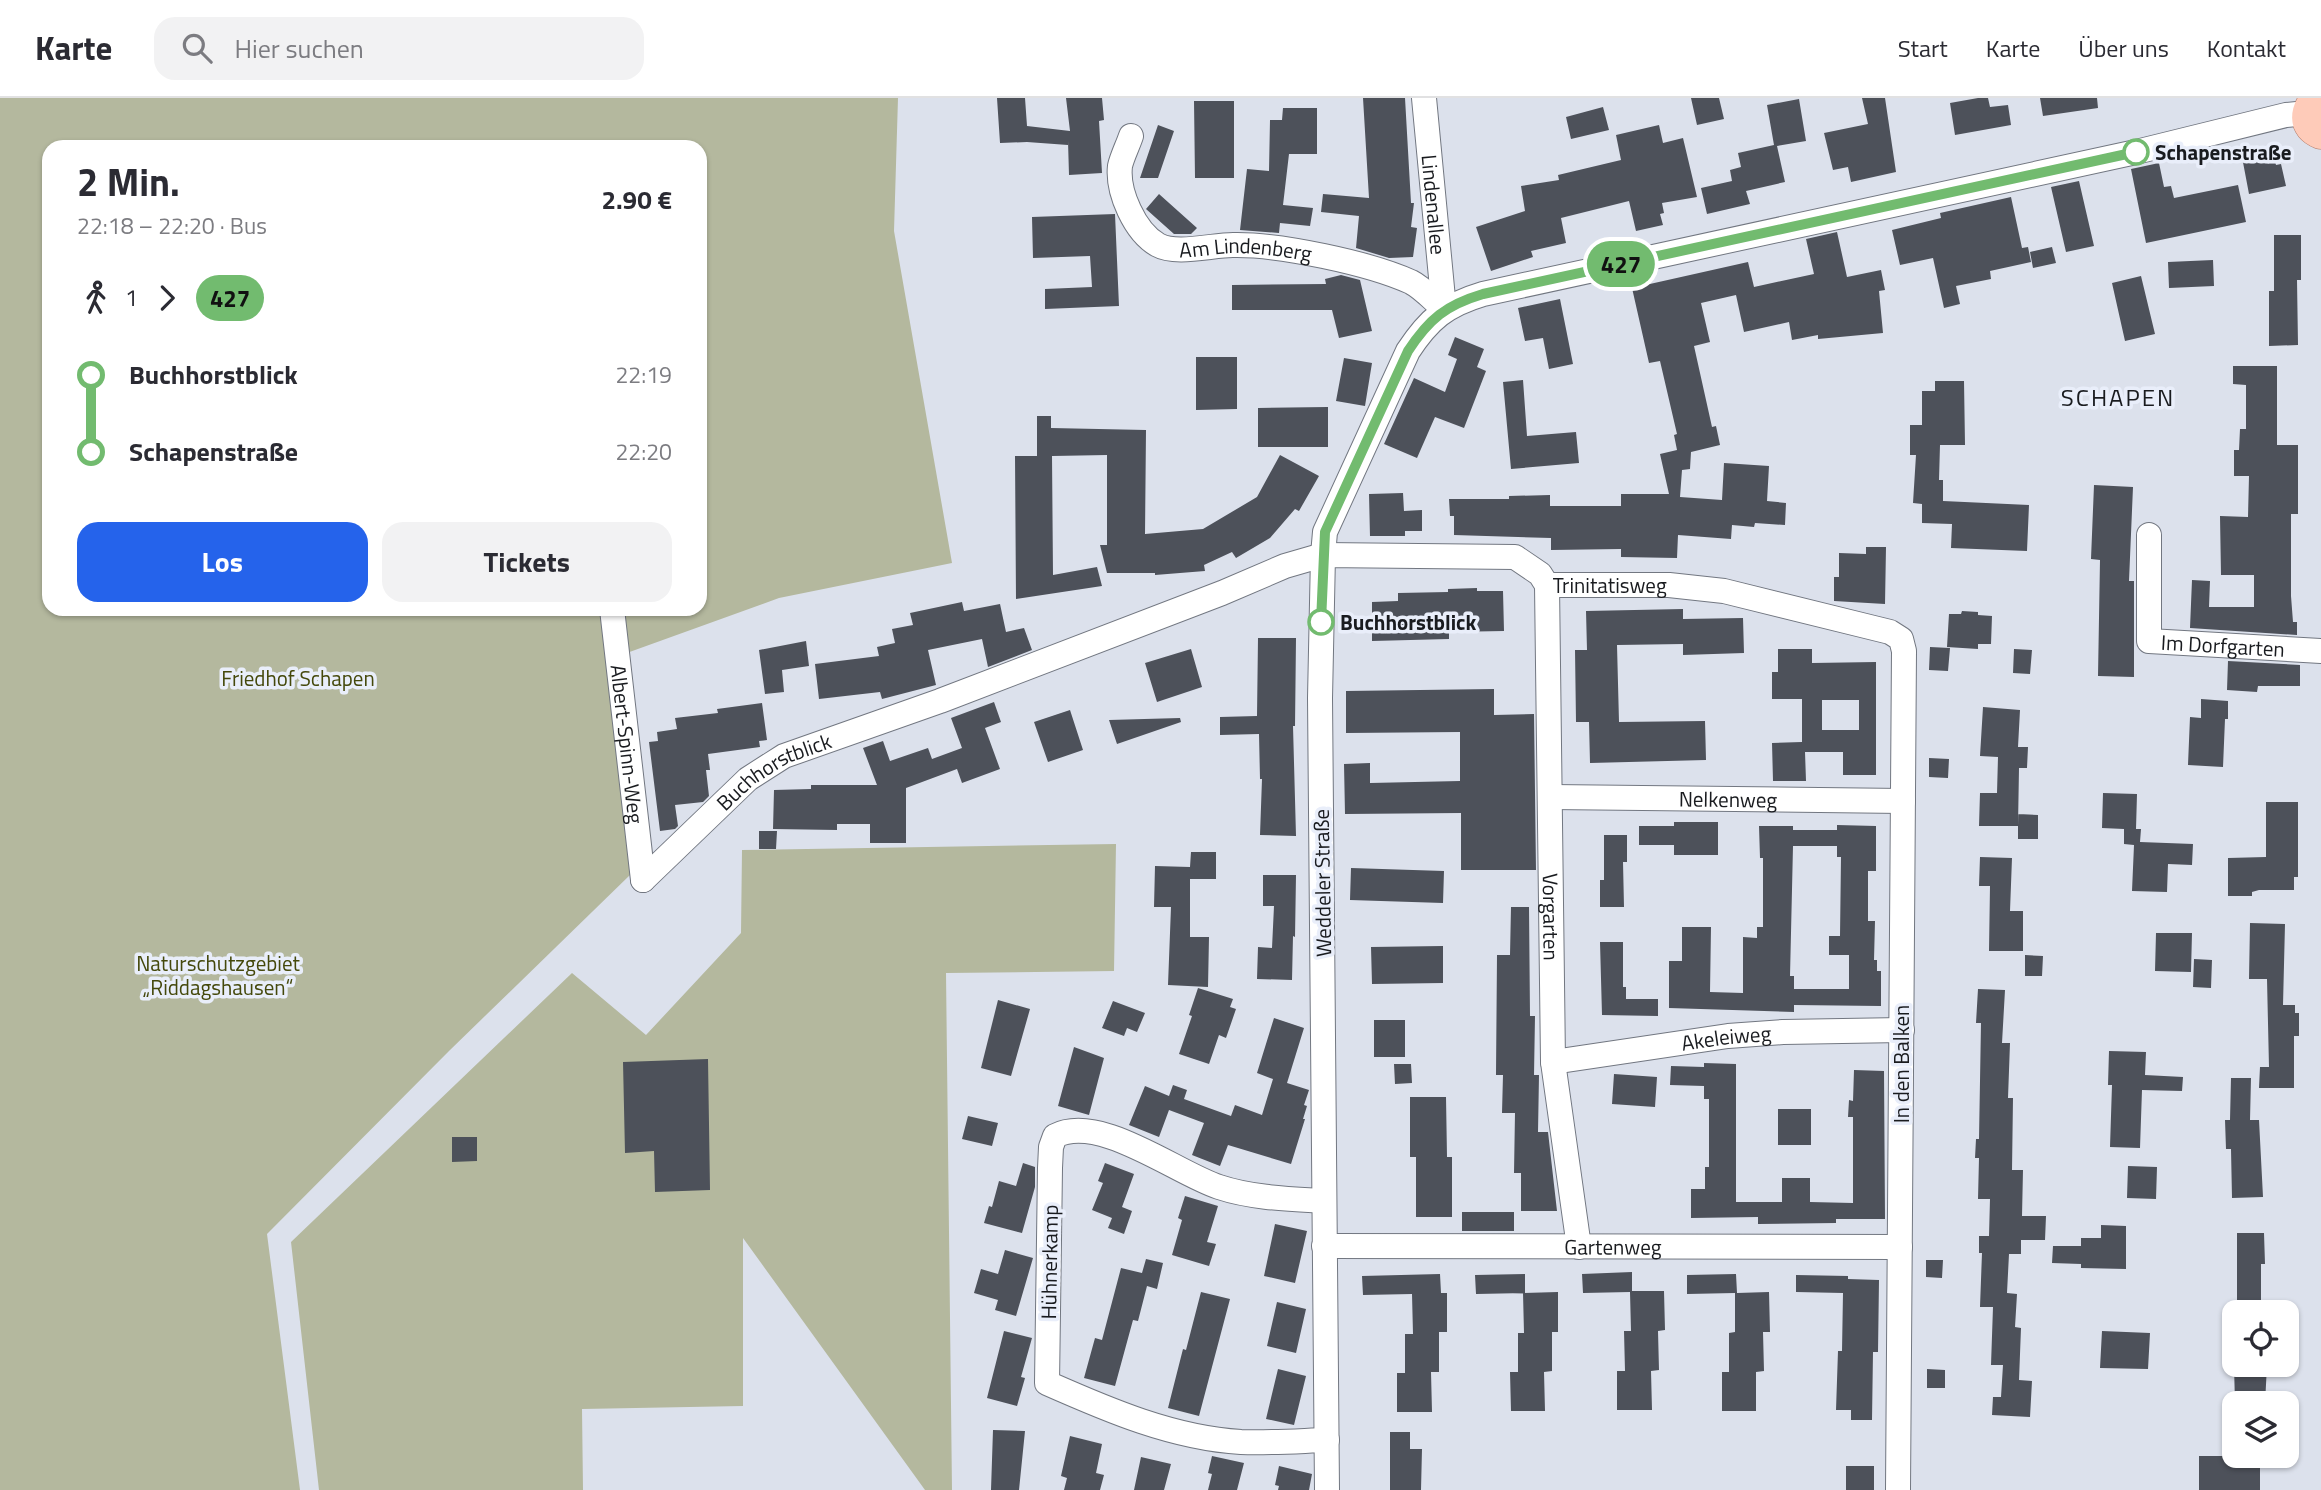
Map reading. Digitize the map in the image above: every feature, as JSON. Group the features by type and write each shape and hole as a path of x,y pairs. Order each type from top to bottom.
{"street":[{"name":"Lindenallee","path":"1424,98 1444,309"},
{"path":"1444,309 1483,294 2136,152 2286,115 2315,115"},
{"name":"Am Lindenberg","path":"1132,136 1120,166 1128,208 1137,226 1160,247 1172,249 1247,246 1285,249 1322,257 1365,267 1413,283 1444,309"},
{"name":"Weddeler Straße","path":"1326,1490 1320,698 1325,532 1408,351 1444,309"},
{"name":"Im Dorfgarten","path":"2149,535 2149,641 2321,651"},
{"name":"Trinitatisweg","path":"1323,555 1515,557 1540,574 1547,585 1669,586 1724,591 1890,632 1901,639"},
{"name":"Buchhorstblick","path":"643,880 748,779 785,756 952,696 1222,593 1285,566 1323,555"},
{"name":"Vorgarten","path":"1547,585 1553,1062 1580,1247"},
{"name":"Albert-Spinn-Weg","path":"613,616 643,880"},
{"name":"In den Balken","path":"1898,1490 1904,651 1901,639"},
{"name":"Nelkenweg","path":"1551,797 1903,801"},
{"name":"Akeleiweg","path":"1553,1062 1728,1036 1783,1032 1902,1030"},
{"name":"Hühnerkamp","path":"1324,1201 1266,1197 1221,1188 1193,1178 1128,1143 1081,1131 1066,1131 1055,1136 1051,1147 1050,1168 1047,1383 1111,1412 1192,1434 1240,1442 1327,1440"},
{"name":"Gartenweg","path":"1324,1247 1900,1247"}],"green space":[{"name":"Naturschutzgebiet „Riddagshausen“","path":"0,98 898,98 894,231 952,563 779,598 624,654 630,875 449,1051 267,1234 300,1490 0,1490"},
{"path":"1116,844 1114,971 946,973 952,1490 925,1490 743,1238 743,1406 582,1409 583,1490 319,1490 291,1242 572,973 646,1035 741,933 742,850"}],"building":[{"path":"997,98 1025,98 1027,126 1070,131 1066,98 1102,98 1104,120 1099,121 1102,173 1069,175 1068,141 1068,145 1000,143"},
{"path":"1363,98 1405,98 1411,203 1414,203 1411,227 1417,228 1413,257 1389,258 1356,248 1359,216 1321,212 1323,194 1369,198"},
{"path":"1691,98 1719,98 1724,119 1697,125"},
{"path":"1862,98 1885,98 1896,172 1851,182 1848,167 1833,170 1824,133 1868,124"},
{"path":"1988,98 1990,107 2008,105 2011,125 1955,135 1950,103"},
{"path":"2040,98 2097,98 2098,108 2043,116"},
{"path":"1799,99 1806,141 1777,146 1785,182 1746,191 1750,204 1707,214 1701,188 1732,181 1730,170 1741,167 1738,153 1774,145 1767,105"},
{"path":"1194,101 1234,101 1234,178 1195,178"},
{"path":"1603,107 1609,130 1571,139 1566,117"},
{"path":"1283,108 1317,108 1317,154 1289,154 1283,205 1313,208 1310,226 1280,223 1279,233 1240,230 1247,169 1269,171 1270,120 1282,120"},
{"path":"1158,125 1174,131 1158,178 1140,178"},
{"path":"1659,125 1663,143 1683,138 1697,197 1662,203 1664,213 1660,214 1663,225 1636,231 1629,201 1561,218 1566,243 1531,251 1533,257 1491,271 1476,227 1525,211 1521,186 1559,180 1558,175 1621,160 1616,135"},
{"path":"2272,150 2276,165 2281,164 2286,186 2249,194 2242,157"},
{"path":"2159,163 2164,187 2171,186 2174,198 2238,185 2246,222 2146,243 2131,169"},
{"path":"2079,181 2094,246 2066,252 2051,187"},
{"path":"1159,194 1197,228 1191,234 1174,234 1146,209"},
{"path":"2011,197 2022,248 2028,247 2031,262 1990,271 1991,279 1956,286 1960,304 1944,308 1933,258 1900,265 1892,230 1941,218 1940,213"},
{"path":"1115,214 1119,306 1045,309 1045,289 1092,287 1090,256 1033,258 1032,217"},
{"path":"1837,232 1847,277 1881,270 1885,290 1879,291 1883,333 1818,339 1818,335 1792,340 1789,322 1744,332 1736,295 1701,303 1710,342 1694,346 1712,427 1716,426 1720,445 1691,452 1690,469 1682,470 1680,497 1722,500 1724,463 1769,466 1767,501 1786,503 1785,525 1732,525 1731,539 1678,535 1677,558 1621,557 1621,549 1551,550 1551,538 1454,535 1454,516 1450,516 1449,499 1509,499 1509,496 1550,495 1550,506 1621,506 1621,494 1669,494 1660,454 1677,450 1674,435 1677,434 1660,361 1649,363 1632,288 1748,262 1754,287 1814,274 1806,239"},
{"path":"2274,235 2301,235 2301,280 2297,280 2298,345 2269,346 2269,291 2274,291"},
{"path":"2052,247 2056,263 2033,268 2030,252"},
{"path":"2213,260 2214,286 2169,288 2168,262"},
{"path":"1341,275 1360,280 1372,331 1339,338 1332,310 1232,310 1232,285 1326,284 1325,279"},
{"path":"2141,276 2155,334 2125,341 2112,283"},
{"path":"1560,299 1573,364 1549,369 1543,338 1525,341 1518,308"},
{"path":"1455,337 1484,349 1477,367 1486,371 1464,428 1435,417 1417,458 1384,444 1414,378 1445,392 1457,359 1448,355"},
{"path":"1196,357 1237,357 1237,409 1196,410"},
{"path":"1344,358 1372,363 1365,406 1336,401"},
{"path":"2233,366 2277,366 2277,445 2298,445 2298,514 2291,514 2291,596 2297,635 2190,628 2192,580 2210,581 2209,607 2254,607 2254,575 2221,575 2220,516 2248,517 2249,476 2234,476 2234,450 2239,450 2240,429 2246,429 2246,385 2233,384"},
{"path":"1523,380 1527,436 1576,432 1579,463 1511,469 1503,382"},
{"path":"1935,381 1964,381 1965,445 1940,445 1939,480 1943,480 1943,501 2029,505 2027,551 1951,548 1952,524 1922,523 1922,504 1913,503 1916,455 1910,455 1910,425 1922,425 1922,391 1935,391"},
{"path":"1328,407 1328,447 1258,447 1258,408"},
{"path":"1037,416 1051,416 1051,428 1146,430 1145,534 1203,529 1257,497 1280,455 1319,476 1299,511 1295,509 1270,538 1236,558 1232,552 1204,565 1205,571 1155,575 1107,573 1100,545 1107,545 1107,455 1052,456 1053,575 1097,567 1102,586 1016,599 1015,456 1037,456"},
{"path":"2094,485 2133,487 2129,581 2134,581 2134,677 2098,676 2100,560 2091,559"},
{"path":"1403,493 1404,511 1422,510 1422,531 1405,531 1405,536 1370,536 1369,494"},
{"path":"1866,547 1886,547 1885,604 1834,601 1834,577 1839,577 1839,553 1866,554"},
{"path":"1477,588 1477,591 1503,591 1504,631 1449,632 1449,639 1372,641 1372,602 1398,601 1398,593 1448,592 1448,589"},
{"path":"962,602 964,611 1000,604 1006,632 1024,628 1032,650 988,667 982,639 928,650 936,685 882,699 880,692 819,699 815,664 879,656 877,647 895,643 892,629 913,625 910,613"},
{"path":"1683,609 1683,619 1743,618 1744,653 1683,655 1683,644 1617,645 1619,722 1705,721 1706,760 1590,763 1589,722 1576,722 1575,650 1587,650 1586,611"},
{"path":"1962,611 1992,616 1991,644 1978,644 1978,649 1947,647 1949,614 1961,614"},
{"path":"1258,638 1296,638 1293,726 1296,836 1260,835 1262,779 1259,734 1220,735 1220,717 1257,716"},
{"path":"806,641 809,666 782,670 784,692 765,694 759,650"},
{"path":"1930,647 1950,648 1948,671 1929,670"},
{"path":"1191,649 1202,687 1157,702 1145,663"},
{"path":"1778,649 1812,649 1812,663 1876,662 1876,775 1843,775 1843,752 1805,752 1806,781 1773,781 1772,743 1802,742 1802,699 1772,699 1772,672 1778,672","holes":["1822,700 1859,700 1859,730 1822,730"]},
{"path":"2014,649 2032,650 2030,674 2013,673"},
{"path":"2228,661 2300,665 2300,686 2258,686 2257,692 2227,690"},
{"path":"1494,689 1494,715 1534,714 1536,870 1461,870 1461,813 1345,814 1344,764 1370,763 1370,783 1460,781 1460,732 1346,733 1346,691"},
{"path":"2201,699 2228,701 2223,767 2188,765 2190,717 2201,718"},
{"path":"994,702 1001,722 985,728 1000,769 962,783 957,769 906,788 906,843 870,843 870,824 837,824 837,830 773,829 774,790 811,789 811,785 877,785 863,748 883,741 890,761 928,748 932,759 962,748 951,718"},
{"path":"762,703 767,740 759,741 760,747 708,754 710,770 706,770 709,796 703,802 675,805 678,826 660,831 649,742 658,741 657,732 677,729 675,718 718,713 717,709"},
{"path":"1983,707 2020,710 2018,747 2028,747 2027,768 2019,768 2018,826 1979,826 1980,793 1997,793 1998,757 1980,756"},
{"path":"1070,710 1083,750 1048,762 1034,722"},
{"path":"1180,718 1181,722 1117,744 1109,720"},
{"path":"1929,758 1949,759 1948,778 1929,777"},
{"path":"2103,793 2137,794 2136,829 2141,829 2140,842 2193,844 2192,865 2168,864 2167,892 2132,891 2134,845 2124,844 2124,829 2102,828"},
{"path":"2266,802 2298,802 2298,877 2294,877 2294,890 2259,890 2252,892 2252,896 2228,896 2228,858 2266,857"},
{"path":"2018,814 2038,815 2038,839 2018,839"},
{"path":"1674,822 1718,822 1718,855 1674,855 1674,845 1639,845 1639,826 1674,826"},
{"path":"1837,825 1876,826 1876,871 1868,871 1868,921 1875,921 1874,960 1877,960 1877,971 1881,971 1881,1006 1794,1005 1794,1012 1669,1008 1669,961 1682,961 1682,927 1711,927 1710,992 1743,993 1743,937 1757,938 1757,927 1763,927 1763,858 1760,858 1759,826 1793,826 1793,830 1837,830","holes":["1793,846 1837,846 1837,857 1841,857 1840,936 1829,936 1829,955 1849,955 1849,989 1794,989 1794,976 1790,976"]},
{"path":"759,831 777,831 776,849 759,849"},
{"path":"1604,835 1627,835 1627,862 1623,862 1624,907 1600,907 1600,880 1604,880"},
{"path":"1191,852 1216,852 1216,879 1190,879 1190,937 1209,937 1208,987 1168,985 1171,907 1154,907 1155,866 1190,867"},
{"path":"1980,857 2012,858 2010,911 2023,911 2023,951 1989,951 1990,886 1979,886"},
{"path":"1351,868 1444,871 1443,903 1350,900"},
{"path":"1263,875 1296,875 1292,980 1257,979 1258,947 1272,948 1274,906 1263,906"},
{"path":"1511,907 1529,907 1530,1016 1535,1016 1534,1075 1539,1075 1538,1132 1548,1132 1557,1211 1521,1211 1521,1173 1514,1173 1515,1113 1502,1113 1503,1075 1496,1075 1497,955 1510,955"},
{"path":"2250,923 2285,924 2283,1005 2295,1005 2295,1013 2299,1013 2299,1036 2294,1036 2294,1088 2259,1088 2260,1067 2269,1067 2267,979 2249,979"},
{"path":"2156,933 2192,933 2191,972 2155,971"},
{"path":"1600,942 1623,942 1623,987 1626,987 1626,999 1658,999 1658,1016 1602,1015"},
{"path":"1443,946 1443,983 1372,984 1371,947"},
{"path":"2025,955 2043,956 2042,976 2025,976"},
{"path":"2194,959 2212,960 2211,988 2193,987"},
{"path":"1198,988 1233,999 1230,1007 1236,1009 1226,1038 1219,1035 1209,1064 1179,1054"},
{"path":"1978,989 2005,990 2002,1043 2010,1043 2008,1098 2013,1098 2012,1170 2023,1170 2022,1216 2046,1216 2045,1240 2021,1240 2021,1254 2009,1254 2007,1293 2017,1294 2015,1327 2021,1328 2019,1380 2032,1381 2030,1417 1992,1415 1993,1397 2001,1397 2003,1365 1991,1365 1993,1307 1980,1307 1982,1253 1979,1253 1979,1236 1989,1236 1990,1199 1978,1199 1979,1158 1975,1158 1976,1139 1979,1139 1981,1023 1976,1023"},
{"path":"998,1000 1030,1009 1011,1076 981,1068"},
{"path":"1113,1001 1145,1013 1137,1032 1127,1028 1124,1036 1102,1028"},
{"path":"1274,1018 1304,1028 1287,1083 1309,1090 1304,1105 1307,1106 1305,1119 1291,1164 1228,1145 1220,1166 1192,1155 1204,1123 1169,1110 1159,1137 1129,1125 1145,1086 1169,1096 1173,1085 1187,1090 1184,1099 1231,1116 1235,1105 1262,1115 1273,1079 1257,1073"},
{"path":"1374,1020 1405,1020 1405,1057 1374,1057"},
{"path":"1074,1047 1104,1058 1089,1115 1058,1106"},
{"path":"2109,1051 2146,1052 2145,1075 2183,1077 2182,1091 2142,1090 2140,1148 2110,1147 2112,1085 2108,1085"},
{"path":"708,1059 710,1190 655,1192 654,1151 625,1153 623,1062"},
{"path":"1704,1063 1736,1064 1736,1202 1782,1202 1782,1178 1810,1178 1810,1202 1853,1203 1853,1117 1848,1117 1849,1100 1853,1101 1854,1070 1884,1071 1885,1219 1758,1224 1758,1217 1691,1218 1691,1189 1705,1189 1705,1167 1709,1167 1709,1099 1704,1099 1704,1086 1670,1085 1671,1066 1704,1067"},
{"path":"1394,1064 1411,1064 1412,1083 1395,1084"},
{"path":"1614,1074 1657,1077 1655,1107 1612,1104"},
{"path":"2231,1078 2251,1078 2250,1120 2259,1120 2263,1197 2232,1198 2231,1149 2226,1149 2225,1120 2230,1120"},
{"path":"1410,1097 1446,1097 1447,1157 1452,1157 1452,1217 1416,1217 1416,1157 1410,1157"},
{"path":"1778,1109 1811,1109 1811,1145 1778,1145"},
{"path":"968,1116 998,1123 992,1146 962,1139"},
{"path":"452,1137 477,1137 477,1161 452,1162"},
{"path":"1023,1163 1035,1167 1035,1187 1022,1233 984,1223 989,1206 992,1207 999,1181 1016,1186"},
{"path":"1105,1163 1134,1174 1122,1207 1132,1211 1124,1234 1108,1228 1112,1218 1092,1210 1103,1183 1098,1181"},
{"path":"2128,1166 2157,1167 2156,1199 2127,1198"},
{"path":"1185,1196 1218,1206 1207,1242 1216,1244 1209,1266 1172,1255 1182,1220 1178,1218"},
{"path":"1462,1212 1514,1212 1514,1231 1462,1231"},
{"path":"1275,1224 1307,1231 1295,1283 1264,1276"},
{"path":"2101,1225 2126,1226 2126,1269 2081,1268 2081,1264 2052,1263 2053,1246 2081,1246 2081,1238 2101,1238"},
{"path":"2237,1233 2264,1233 2265,1264 2261,1264 2261,1300 2237,1300"},
{"path":"1005,1250 1033,1258 1016,1316 995,1310 998,1300 974,1293 981,1269 998,1274"},
{"path":"1146,1259 1163,1263 1157,1289 1147,1286 1138,1321 1133,1320 1115,1386 1084,1378 1095,1338 1102,1340 1121,1268 1142,1273"},
{"path":"1926,1260 1943,1260 1942,1278 1926,1277"},
{"path":"1632,1272 1632,1291 1664,1291 1665,1330 1658,1331 1659,1370 1651,1371 1652,1410 1617,1410 1617,1371 1625,1371 1624,1331 1631,1331 1630,1292 1583,1293 1582,1274"},
{"path":"1440,1274 1441,1293 1447,1293 1447,1332 1439,1332 1439,1372 1431,1372 1432,1412 1397,1412 1397,1373 1405,1373 1405,1334 1413,1334 1412,1294 1363,1295 1362,1276"},
{"path":"1525,1274 1525,1293 1476,1294 1475,1275"},
{"path":"1736,1274 1737,1293 1769,1292 1770,1332 1763,1332 1764,1371 1756,1372 1756,1411 1722,1411 1722,1372 1729,1372 1729,1333 1735,1332 1735,1293 1687,1294 1687,1275"},
{"path":"1796,1275 1848,1276 1848,1279 1879,1280 1878,1352 1873,1352 1872,1420 1851,1420 1851,1410 1836,1410 1838,1351 1842,1351 1843,1293 1796,1292"},
{"path":"1201,1292 1230,1299 1199,1416 1168,1408"},
{"path":"1558,1292 1558,1332 1552,1332 1552,1371 1544,1372 1545,1411 1511,1411 1510,1372 1518,1372 1518,1333 1524,1333 1523,1293"},
{"path":"1277,1302 1306,1309 1296,1353 1267,1346"},
{"path":"1004,1331 1032,1338 1021,1377 1025,1378 1017,1406 987,1398"},
{"path":"2102,1331 2150,1333 2148,1369 2100,1368"},
{"path":"1278,1369 1306,1376 1294,1425 1266,1419"},
{"path":"1927,1369 1945,1370 1945,1388 1927,1388"},
{"path":"2234,1377 2266,1377 2266,1391 2235,1391"},
{"path":"993,1430 1025,1431 1019,1490 991,1490"},
{"path":"1390,1432 1410,1432 1410,1449 1422,1449 1421,1490 1390,1490"},
{"path":"1070,1436 1102,1444 1096,1473 1104,1475 1100,1490 1064,1490 1067,1478 1061,1476"},
{"path":"1212,1456 1244,1463 1237,1490 1208,1490 1212,1474 1208,1473"},
{"path":"2199,1456 2222,1456 2222,1468 2260,1468 2260,1490 2199,1490"},
{"path":"1141,1457 1171,1464 1164,1490 1134,1490"},
{"path":"1279,1466 1312,1474 1309,1490 1278,1490 1279,1486 1275,1485"},
{"path":"1846,1466 1874,1466 1874,1490 1846,1490"}],"bus line":[{"name":"427","path":"1321,622 1325,532 1408,351 1430,321 1444,309 1483,294 2136,152"}],"place":[{"name":"Schapenstraße","path":"2136,152"},
{"name":"Buchhorstblick","path":"1321,622"}],"district":[{"name":"SCHAPEN","path":"2118,397"}],"park label":[{"name":"Friedhof Schapen","path":"298,678"}]}
